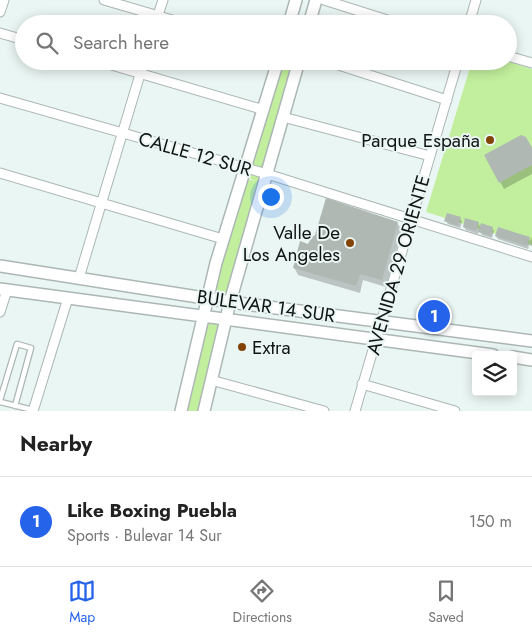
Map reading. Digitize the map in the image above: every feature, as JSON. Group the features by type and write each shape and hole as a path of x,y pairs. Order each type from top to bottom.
{"main road":[{"path":"292,15 296,0"},
{"path":"312,15 316,0"},
{"path":"181,411 223,239 275,70"},
{"path":"204,411 230,302 296,70"},
{"name":"BULEVAR 14 SUR","path":"0,266 207,299 532,341"},
{"path":"93,300 97,280"},
{"name":"BULEVAR 14 SUR","path":"3,290 93,300 203,317 472,352"},
{"path":"517,358 532,360"}],"street":[{"path":"0,12 4,0"},
{"path":"104,0 144,15"},
{"path":"158,15 163,0"},
{"path":"324,0 372,15"},
{"path":"472,15 476,0"},
{"path":"0,33 15,37"},
{"path":"517,59 532,64"},
{"path":"130,70 264,110"},
{"path":"79,278 124,133 141,70"},
{"path":"354,70 447,100"},
{"name":"AVENIDA 29 ORIENTE","path":"355,411 455,70"},
{"name":"CALLE 12 SUR","path":"0,98 267,174 532,257"},
{"path":"283,117 430,156"},
{"path":"0,173 223,239"},
{"path":"0,312 3,290"},
{"path":"33,411 68,298"},
{"path":"211,380 324,411"},
{"path":"362,384 456,411"}],"lane":[{"path":"15,406 31,348 16,344 0,401 15,406 33,411"}],"green space":[{"name":"Parque España","path":"517,64 532,69 532,245 426,212 469,70 517,70"},
{"path":"278,70 293,70 228,294 213,291 245,179 256,181 246,177"},
{"path":"200,320 221,322 202,411 180,411"}],"building":[{"path":"521,135 526,137 532,148 532,165 499,183 484,155"},
{"name":"Valle De Los Angeles","path":"326,198 398,222 382,280 360,274 356,286 293,268 300,241 308,244 315,235"},
{"path":"447,213 461,217 458,226 444,221"},
{"path":"465,218 479,222 476,231 463,227"},
{"path":"481,223 493,227 491,236 478,232"},
{"path":"498,227 530,237 527,246 495,236"}],"place":[{"name":"Parque España","path":"490,140"},
{"name":"Valle De Los Angeles","path":"350,243"},
{"name":"Like Boxing Puebla","path":"434,316"},
{"name":"Extra","path":"242,347"}]}
